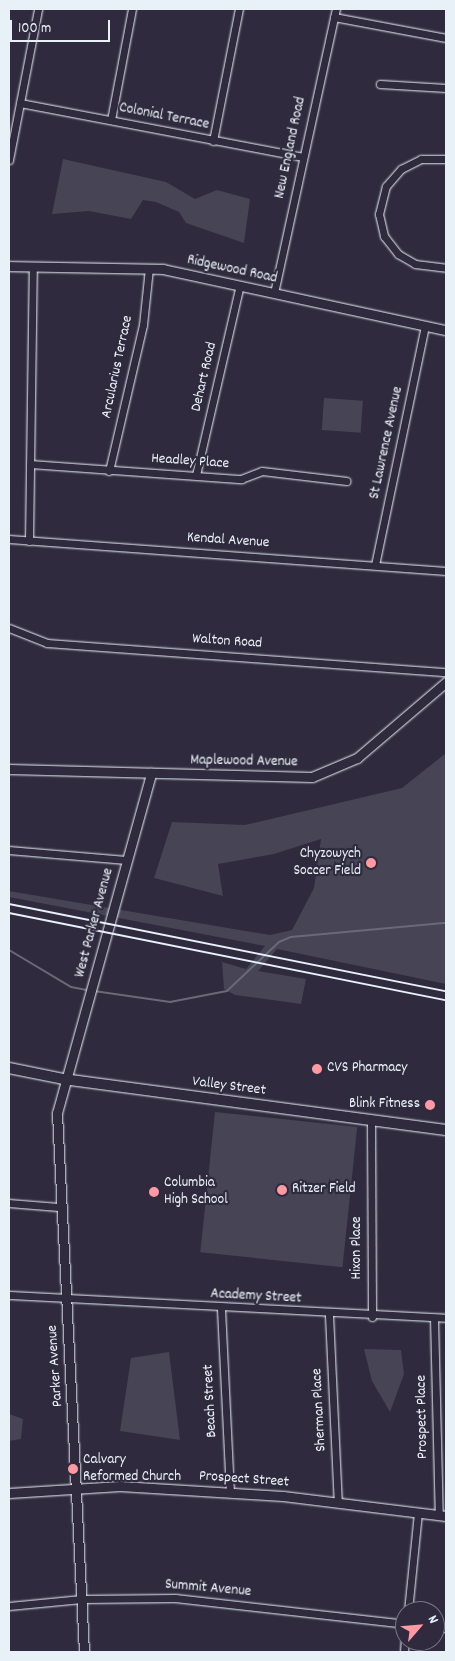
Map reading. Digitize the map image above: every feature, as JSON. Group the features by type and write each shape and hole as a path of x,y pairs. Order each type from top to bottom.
{"main road":[{"name":"Valley Street","path":"9,1068 63,1079 446,1130"}],"street":[{"path":"9,160 38,9"},
{"path":"111,120 132,9"},
{"path":"213,140 239,9"},
{"name":"New England Road","path":"274,293 336,9"},
{"path":"334,17 446,38"},
{"path":"380,84 446,88"},
{"name":"Colonial Terrace","path":"20,104 302,158"},
{"path":"446,159 421,159 400,169 383,191 379,214 384,236 398,254 415,264 446,268"},
{"name":"Ridgewood Road","path":"9,266 149,268 446,330"},
{"path":"29,541 33,266"},
{"name":"Arcularius Terrace","path":"109,471 143,326 149,268"},
{"name":"Dehart Road","path":"196,475 240,286"},
{"name":"St Lawrence Avenue","path":"375,565 425,326"},
{"name":"Headley Place","path":"30,464 241,479 262,471 346,481"},
{"name":"Kendal Avenue","path":"9,540 446,570"},
{"name":"Walton Road","path":"9,628 47,643 446,672"},
{"name":"Maplewood Avenue","path":"9,769 312,777 330,773 357,758 446,682"},
{"name":"West Parker Avenue","path":"63,1079 92,985 151,773"},
{"path":"9,850 126,860"},
{"name":"Parker Avenue","path":"63,1079 57,1112 58,1207 77,1488 84,1652"},
{"name":"Hixon Place","path":"372,1120 372,1316"},
{"path":"9,1203 58,1207"},
{"name":"Academy Street","path":"9,1295 329,1315 446,1318"},
{"name":"Beach Street","path":"221,1309 230,1492"},
{"name":"Sherman Place","path":"329,1315 338,1503"},
{"name":"Prospect Place","path":"434,1318 442,1516"},
{"name":"Prospect Street","path":"9,1494 77,1488 230,1492 442,1516"},
{"path":"409,1601 418,1512"},
{"name":"Summit Avenue","path":"9,1606 82,1599 175,1598 395,1623"}],"shaded area":[{"path":"63,159 166,182 195,199 217,190 250,199 244,243 186,223 179,212 156,202 143,200 131,219 89,211 52,214"},
{"path":"324,398 363,401 361,433 322,430"},
{"path":"446,753 446,984 277,949 258,971 306,979 301,1004 235,995 224,989 222,962 246,969 265,946 9,897 9,891 270,935 292,930 314,888 321,839 274,854 218,864 223,896 154,878 172,822 245,825 402,788"},
{"name":"Ritzer Field","path":"215,1112 357,1127 342,1267 200,1252"},
{"path":"364,1349 401,1350 404,1374 390,1412 372,1381"},
{"path":"169,1352 180,1440 120,1431 131,1358"},
{"path":"9,1414 23,1419 21,1439 9,1441"}],"waterway":[{"path":"94,991 170,1002 227,991 279,942 291,937 446,923"},
{"path":"9,950 71,987 87,990"}],"railway":[{"path":"9,904 446,991"},
{"path":"9,913 446,1000"}],"place":[{"name":"Chyzowych Soccer Field","path":"371,863"},
{"name":"CVS Pharmacy","path":"317,1069"},
{"name":"Blink Fitness","path":"430,1105"},
{"name":"Ritzer Field","path":"282,1190"},
{"name":"Columbia High School","path":"154,1192"},
{"name":"Calvary Reformed Church","path":"73,1469"}]}
